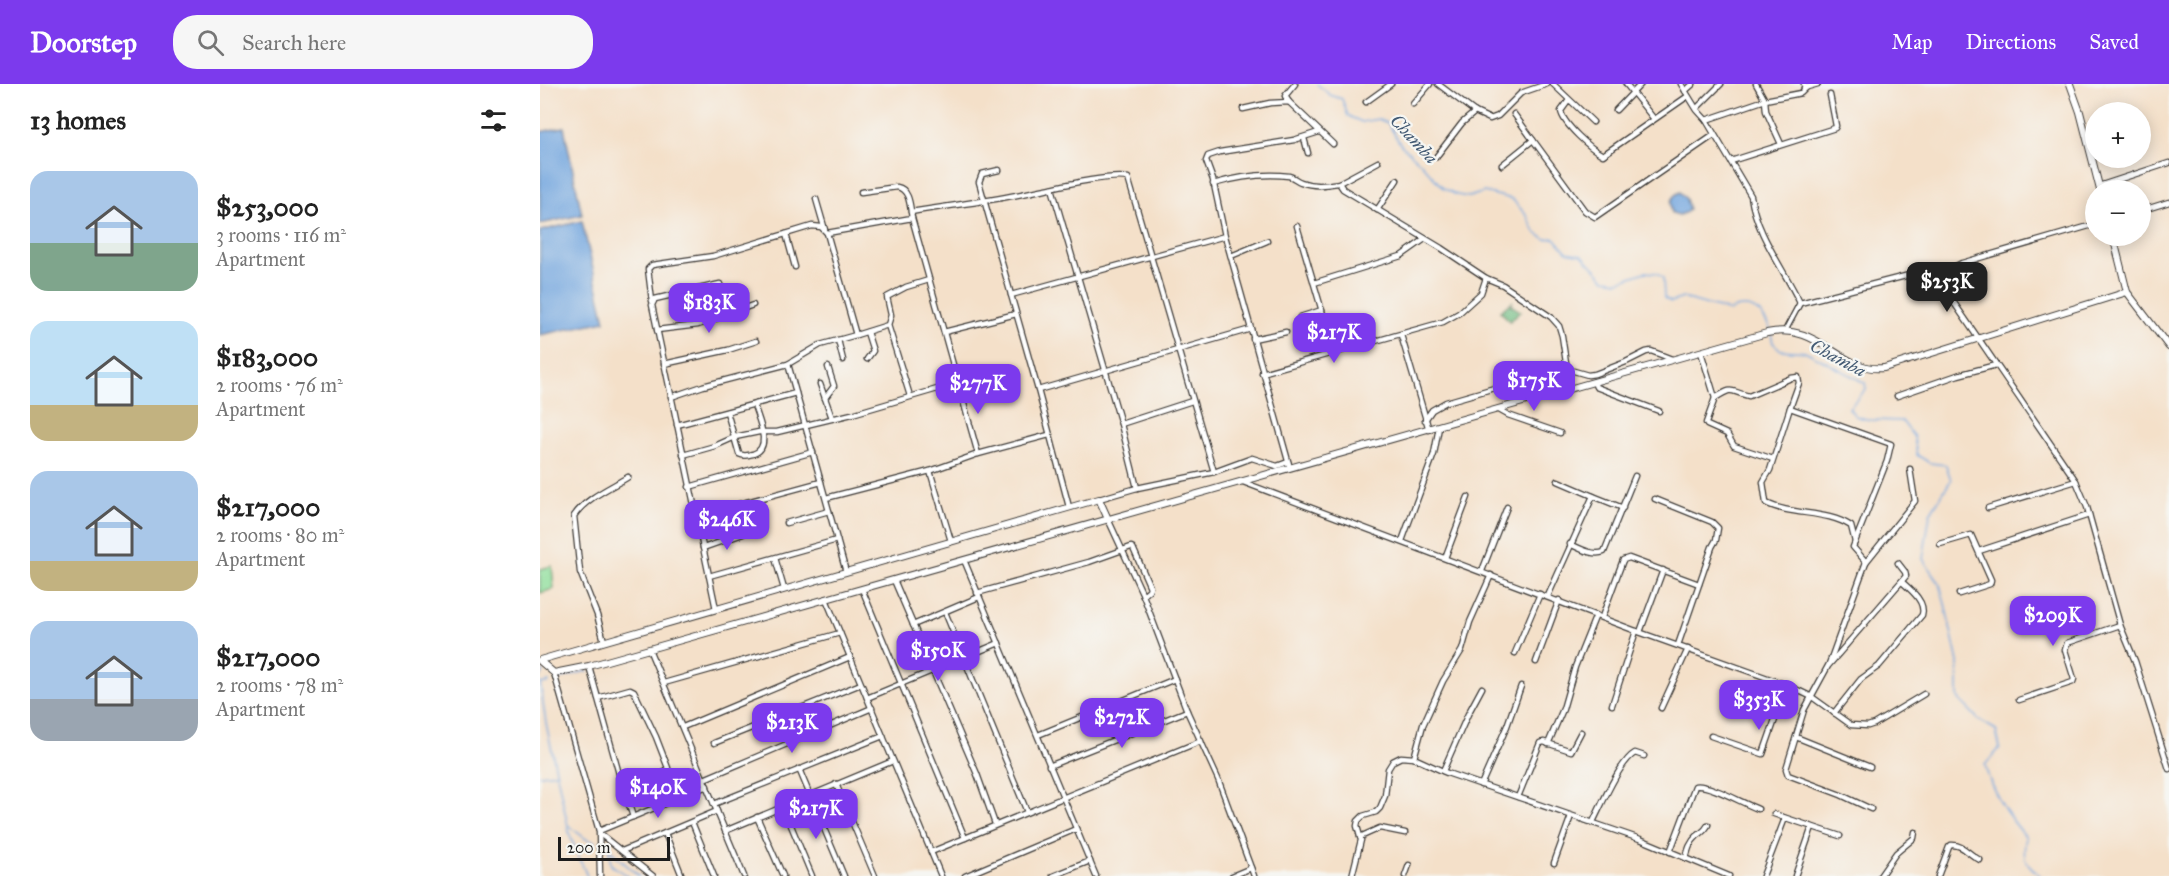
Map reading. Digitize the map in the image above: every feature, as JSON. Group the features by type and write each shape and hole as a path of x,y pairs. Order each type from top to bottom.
{"main road":[{"path":"2070,84 2080,112 2097,180"},
{"path":"2116,246 2127,292 2169,347"},
{"path":"540,661 554,673 589,666 1243,482 1289,465 1429,430 1672,359 1770,333 1785,331 1807,336 1854,363 1873,370 2127,292"},
{"path":"540,661 1099,499 1108,519"}],"street":[{"path":"1295,84 1285,96 1333,144"},
{"path":"1366,102 1391,84"},
{"path":"1413,105 1430,84"},
{"path":"1438,84 1475,112 1490,119 1494,119 1521,93 1547,84"},
{"path":"1553,84 1593,122"},
{"path":"1626,84 1654,119"},
{"path":"1616,110 1641,84"},
{"path":"1681,84 1707,120 1751,196 1752,208 1800,303"},
{"path":"1569,100 1561,111 1564,119 1586,142 1603,155 1687,93 1693,84"},
{"path":"1697,108 1720,84"},
{"path":"1756,84 1765,100 1766,111 1781,144"},
{"path":"1707,120 1765,100 1801,93 1805,91 1804,86 1818,84"},
{"path":"1731,161 1835,128 1830,95"},
{"path":"1243,109 1270,103 1289,102"},
{"path":"1436,157 1462,123 1475,112"},
{"path":"1514,114 1585,211 1595,217 1714,135"},
{"path":"1099,499 1137,488 1214,472 1252,458 1277,466 1289,465 1225,236 1214,184 1205,163 1212,154 1304,138 1319,132"},
{"path":"1304,138 1308,153"},
{"path":"1502,165 1533,140"},
{"path":"1214,184 1229,179 1266,175 1289,176 1302,183 1316,185 1339,183 1378,162"},
{"path":"2121,180 2169,163"},
{"path":"999,170 984,173 979,178 983,201 1038,390 1069,507"},
{"path":"911,212 1107,179 1128,178 1214,472"},
{"path":"1377,210 1397,180"},
{"path":"1339,183 1345,191 1486,278 1503,285 1551,317 1559,326 1567,369"},
{"path":"861,192 902,187 906,191 978,454"},
{"path":"1052,188 1121,424 1137,488"},
{"path":"816,199 856,335"},
{"path":"2151,208 2169,202"},
{"path":"826,231 912,218"},
{"path":"716,609 657,330 648,269 652,265 714,256 812,226 821,226 826,231"},
{"path":"1297,226 1334,352"},
{"path":"1935,275 1962,264 2085,227"},
{"path":"786,234 795,267"},
{"path":"1011,295 1225,236"},
{"path":"1314,283 1401,256 1425,239"},
{"path":"1231,256 1267,241"},
{"path":"1785,331 1800,303 1925,271 1935,275 2076,481 2089,514 2120,625 2135,660 2169,770"},
{"path":"1262,374 1443,322 1459,313 1481,293 1486,278"},
{"path":"910,396 888,325 891,315 887,297 906,287 929,280"},
{"path":"652,301 720,284"},
{"path":"657,330 698,325 753,305"},
{"path":"1300,317 1322,310"},
{"path":"945,332 1016,314"},
{"path":"671,397 788,364 820,345 888,325"},
{"path":"1038,390 1251,329"},
{"path":"867,332 873,351 867,359"},
{"path":"1253,339 1286,332"},
{"path":"1401,335 1429,430"},
{"path":"837,340 843,360"},
{"path":"664,364 728,350 756,341"},
{"path":"1425,420 1432,411 1458,397 1567,369 1588,375 1595,374 1652,351 1672,359"},
{"path":"1701,352 1715,398 1707,425 1727,434 1734,446 1773,459"},
{"path":"788,364 846,572"},
{"path":"1897,396 1958,375 1996,365"},
{"path":"825,398 834,386 828,367"},
{"path":"1715,398 1733,389 1749,396 1798,377 1799,383 1763,482 1766,503 1798,513 1829,518 1851,526 1855,542"},
{"path":"1594,382 1596,387 1659,411"},
{"path":"683,455 715,446 735,437 777,432 958,383"},
{"path":"820,384 832,418"},
{"path":"677,424 796,393"},
{"path":"1121,424 1192,401"},
{"path":"728,412 739,454 745,456 761,450 762,432 754,405"},
{"path":"1790,408 1891,444 1855,542 1854,549 1866,562"},
{"path":"1499,410 1560,433"},
{"path":"1402,541 1434,454 1439,427"},
{"path":"826,498 930,471 978,454 1049,435"},
{"path":"689,487 813,452"},
{"path":"1871,809 1788,775 1786,769 1804,710 1828,666 1866,562 1915,501 1910,469"},
{"path":"930,471 951,542"},
{"path":"1570,544 1586,552 1600,554 1604,552 1635,476"},
{"path":"604,641 580,572 574,516 595,496 628,477"},
{"path":"1988,508 2076,481"},
{"path":"695,516 821,482"},
{"path":"1243,482 1787,685 1812,697 1851,725 1868,726 1924,694"},
{"path":"1558,482 1623,508"},
{"path":"1548,596 1593,496"},
{"path":"1445,558 1468,497"},
{"path":"1655,499 1712,522 1718,528 1716,540 1678,645"},
{"path":"1482,571 1507,507"},
{"path":"786,523 829,511"},
{"path":"1979,551 2089,514"},
{"path":"1108,519 1143,595 1187,711 1218,779 1254,876"},
{"path":"703,548 743,534"},
{"path":"1940,544 1970,535 1979,551 1991,583 1959,594"},
{"path":"709,576 837,540"},
{"path":"914,625 978,595 1133,548 1150,587 1143,595"},
{"path":"775,558 784,589"},
{"path":"1602,617 1623,560 1629,558 1699,584"},
{"path":"964,560 1096,876"},
{"path":"1828,666 1902,582 1906,574 1898,563"},
{"path":"1612,705 1638,631 1663,570"},
{"path":"1414,758 1423,725 1443,681 1462,650 1470,622 1491,575"},
{"path":"894,580 977,774 995,824"},
{"path":"1834,713 1862,679 1879,666 1922,615 1923,608 1917,597 1902,582"},
{"path":"862,589 965,838"},
{"path":"1515,653 1540,594"},
{"path":"826,599 939,875"},
{"path":"1536,662 1559,600"},
{"path":"945,612 1027,812"},
{"path":"1548,744 1563,709 1575,667 1596,615"},
{"path":"2019,700 2073,681 2065,650 2067,643 2120,625"},
{"path":"664,683 840,633"},
{"path":"867,698 999,643"},
{"path":"649,649 744,876"},
{"path":"1661,708 1688,649"},
{"path":"683,727 850,657"},
{"path":"589,666 632,817"},
{"path":"554,673 600,832 600,876"},
{"path":"1038,735 1175,679"},
{"path":"714,743 861,684"},
{"path":"1712,736 1763,754 1787,685"},
{"path":"1481,785 1507,726 1521,686"},
{"path":"1443,771 1482,688"},
{"path":"598,698 630,689 634,691 657,736 668,768 664,773 624,789"},
{"path":"1113,705 1125,735"},
{"path":"704,779 872,708"},
{"path":"1049,766 1187,711"},
{"path":"1518,797 1540,743 1571,751 1581,732"},
{"path":"714,804 883,736"},
{"path":"1796,738 1870,767"},
{"path":"931,852 1201,741"},
{"path":"1593,822 1628,758 1635,753 1644,756"},
{"path":"1352,876 1360,844 1358,821 1363,816 1376,812 1382,804 1390,764 1396,758 1414,758 1481,785 1640,838 1729,876"},
{"path":"725,831 893,761"},
{"path":"799,769 844,876"},
{"path":"836,784 875,876"},
{"path":"600,832 707,786"},
{"path":"1670,852 1695,786 1708,788 1758,808"},
{"path":"783,806 813,876"},
{"path":"622,851 717,811"},
{"path":"1774,814 1840,836"},
{"path":"1554,863 1571,816"},
{"path":"757,817 783,876"},
{"path":"1763,876 1785,818"},
{"path":"692,822 714,876"},
{"path":"1686,858 1695,837 1708,825"},
{"path":"1795,876 1812,827"},
{"path":"1360,837 1380,828 1406,833"},
{"path":"964,876 1076,829"},
{"path":"600,832 653,876"},
{"path":"1880,876 1896,853 1914,838 1915,832"},
{"path":"665,833 682,876"},
{"path":"1938,876 1948,847 1951,845 1962,847 1971,856 1980,860"},
{"path":"1053,876 1089,861"},
{"path":"1405,876 1409,865"},
{"path":"1232,876 1251,868"}],"green space":[{"path":"1512,302 1511,305 1520,311 1510,321 1500,311"},
{"path":"552,566 554,589 540,593 540,569"}],"water":[{"path":"564,127 582,215 540,224 540,132"},
{"path":"1680,192 1686,199 1689,209 1679,215 1672,213 1671,203"},
{"path":"582,221 605,321 540,335 540,231"}],"waterway":[{"name":"Chamba","path":"1317,84 1330,95 1342,99 1348,116 1362,122 1378,119 1388,123 1401,145 1443,188 1457,195 1469,197 1484,192 1512,199 1527,216 1535,232 1545,239 1555,238 1567,252 1582,255 1605,279 1619,281 1645,272 1656,273 1663,278 1664,298 1671,302 1683,298 1729,311 1749,307 1759,312 1770,329"},
{"name":"Chamba","path":"1771,334 1773,343 1781,350 1807,352 1865,383 1866,389 1849,408 1855,416 1870,420 1902,421 1914,437 1917,455 1930,463 1946,465 1951,480 1930,514 1923,559 1940,585 1945,604 1958,662 1958,698 1979,720 1996,730 2000,748 1985,765 1988,775 2001,803 2026,837 2024,855 2030,867 2040,876"},
{"path":"540,677 544,671"},
{"path":"558,679 588,672"},
{"path":"541,684 549,682"},
{"path":"540,683 546,723 570,836 587,876"},
{"path":"540,775 556,773"},
{"path":"569,826 586,839 595,842"},
{"path":"602,840 639,876"},
{"path":"609,851 611,865 628,876"}]}
